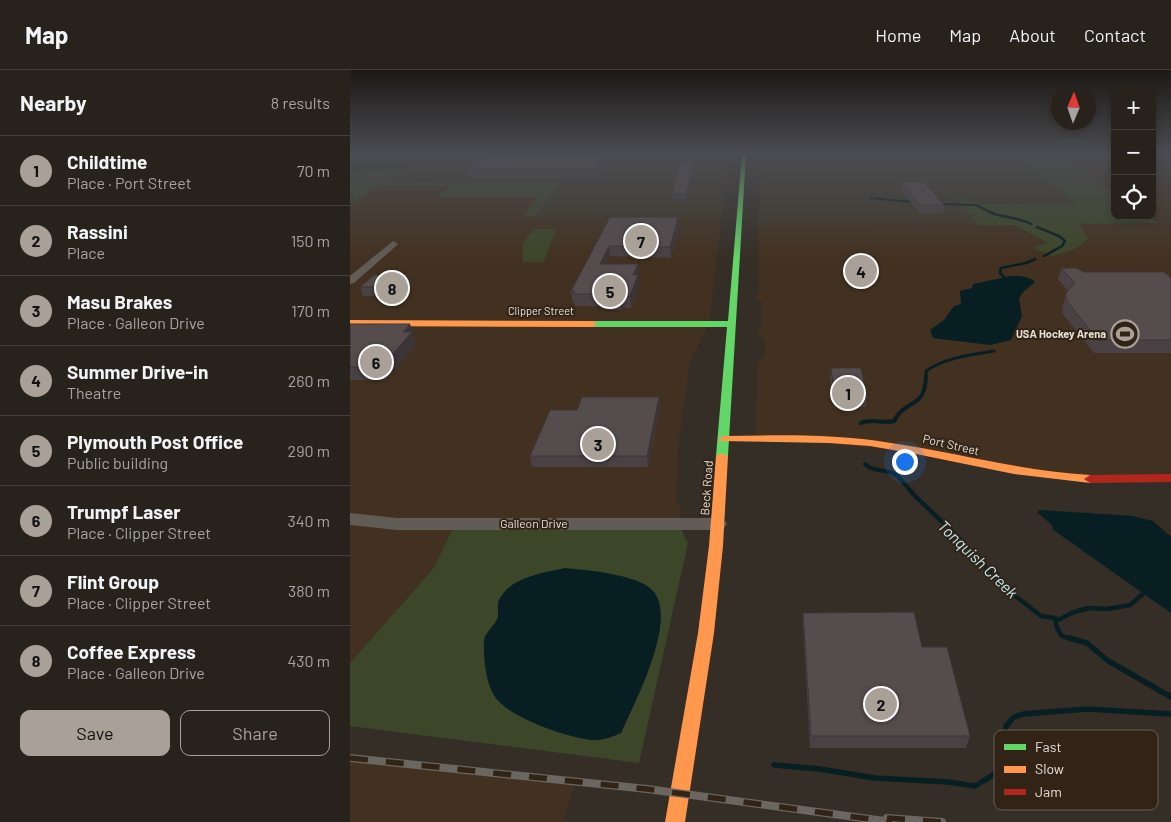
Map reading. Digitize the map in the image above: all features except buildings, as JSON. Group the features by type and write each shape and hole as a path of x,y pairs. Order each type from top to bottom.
{"main road":[{"name":"Beck Road","path":"675,822 706,633 718,524 741,189"},
{"name":"Clipper Street","path":"350,323 731,324"},
{"name":"Port Street","path":"724,439 832,439 889,446 1017,473 1043,476 1068,478 1171,478"}],"street":[{"path":"350,282 393,244"},
{"name":"Galleon Drive","path":"350,519 397,524 718,524"}],"shaded area":[{"path":"374,189 447,189 438,197 539,197 524,216 722,216 709,324 690,362 678,447 676,501 681,510 679,524 455,524 433,569 350,663 350,204"},
{"path":"412,189 725,189 722,216 523,216"},
{"path":"760,189 1058,189 1077,205 981,204 958,198 978,225 758,225"},
{"path":"1156,189 1171,189 1171,478 1068,478 915,451 756,439 757,363 765,355 764,339 757,332 761,326 761,301 755,297 759,292 758,225 1157,224 1152,220 1156,220"},
{"path":"350,758 575,782 563,822 350,822"}],"green space":[{"path":"350,189 374,189 350,204"},
{"path":"446,189 555,189 534,216 523,216 538,197 437,197"},
{"path":"1058,189 1109,189 1111,220 1154,220 1158,223 1080,224 1088,239 1075,249 1053,256 1032,248 1048,243 1015,225 978,225 957,198 981,204 1077,205"},
{"path":"534,229 556,229 544,262 523,262 522,244"},
{"path":"455,524 679,524 688,543 639,763 350,726 350,663 433,569","holes":["498,602 645,680 621,733 610,737 595,740 581,738 538,725 524,718 501,704 495,696 491,685 484,639 498,618"]}],"water":[{"path":"1011,276 1027,277 1035,282 1022,293 1019,299 1022,316 1011,340 990,345 933,338 930,330 944,320 954,306 961,304 960,291 972,288 973,284"},
{"path":"1040,510 1133,516 1153,521 1171,537 1171,613 1052,529 1053,526 1037,512"},
{"path":"565,568 622,576 634,580 651,589 659,601 661,618 658,638 644,682 621,733 603,739 591,740 567,735 526,719 503,705 495,697 487,678 484,638 497,619 498,602 504,592 528,577"}],"waterway":[{"path":"871,198 914,202"},
{"path":"938,204 976,205 991,213"},
{"path":"991,213 1031,224"},
{"path":"1037,227 1059,236 1065,241 1062,246 1044,256"},
{"path":"1007,280 1000,273 1001,268 1026,263 1035,259"},
{"path":"926,376 926,371 942,363 959,357 994,351"},
{"path":"861,423 869,421 894,421 904,409 919,399 925,387 926,376"},
{"path":"865,464 872,469 896,475 913,493"},
{"name":"Tonquish Creek","path":"911,492 962,541 982,565 998,575 1000,584 1041,616 1055,618 1057,628 1062,636 1073,639"},
{"path":"1056,621 1074,612 1089,608 1107,609 1130,605 1145,592"},
{"name":"Tonquish Creek","path":"1069,638 1087,643 1107,660 1171,697"},
{"path":"1006,730 1006,726 1014,717 1023,714 1087,709 1171,714"},
{"path":"774,765 820,769 875,778 948,782 975,786 994,774"}],"railway":[{"path":"350,758 647,789 892,822"},
{"path":"887,818 942,822"}],"traffic: fast":[{"path":"722,456 741,189"},
{"path":"593,324 731,324"}],"traffic: slow":[{"path":"350,323 593,324"},
{"path":"724,439 808,439 870,443 916,450 1014,471 1090,479"},
{"path":"675,822 706,633 716,546 722,456"}],"traffic: jam":[{"path":"1090,479 1171,478"}],"place":[{"name":"Flint Group","path":"641,241"},
{"name":"Summer Drive-in","path":"861,271"},
{"name":"Coffee Express","path":"392,288"},
{"name":"Plymouth Post Office","path":"610,291"},
{"name":"USA Hockey Arena","path":"1125,334"},
{"name":"Trumpf Laser","path":"376,362"},
{"name":"Childtime","path":"848,393"},
{"name":"Masu Brakes","path":"598,444"},
{"name":"Rassini","path":"881,704"}]}
